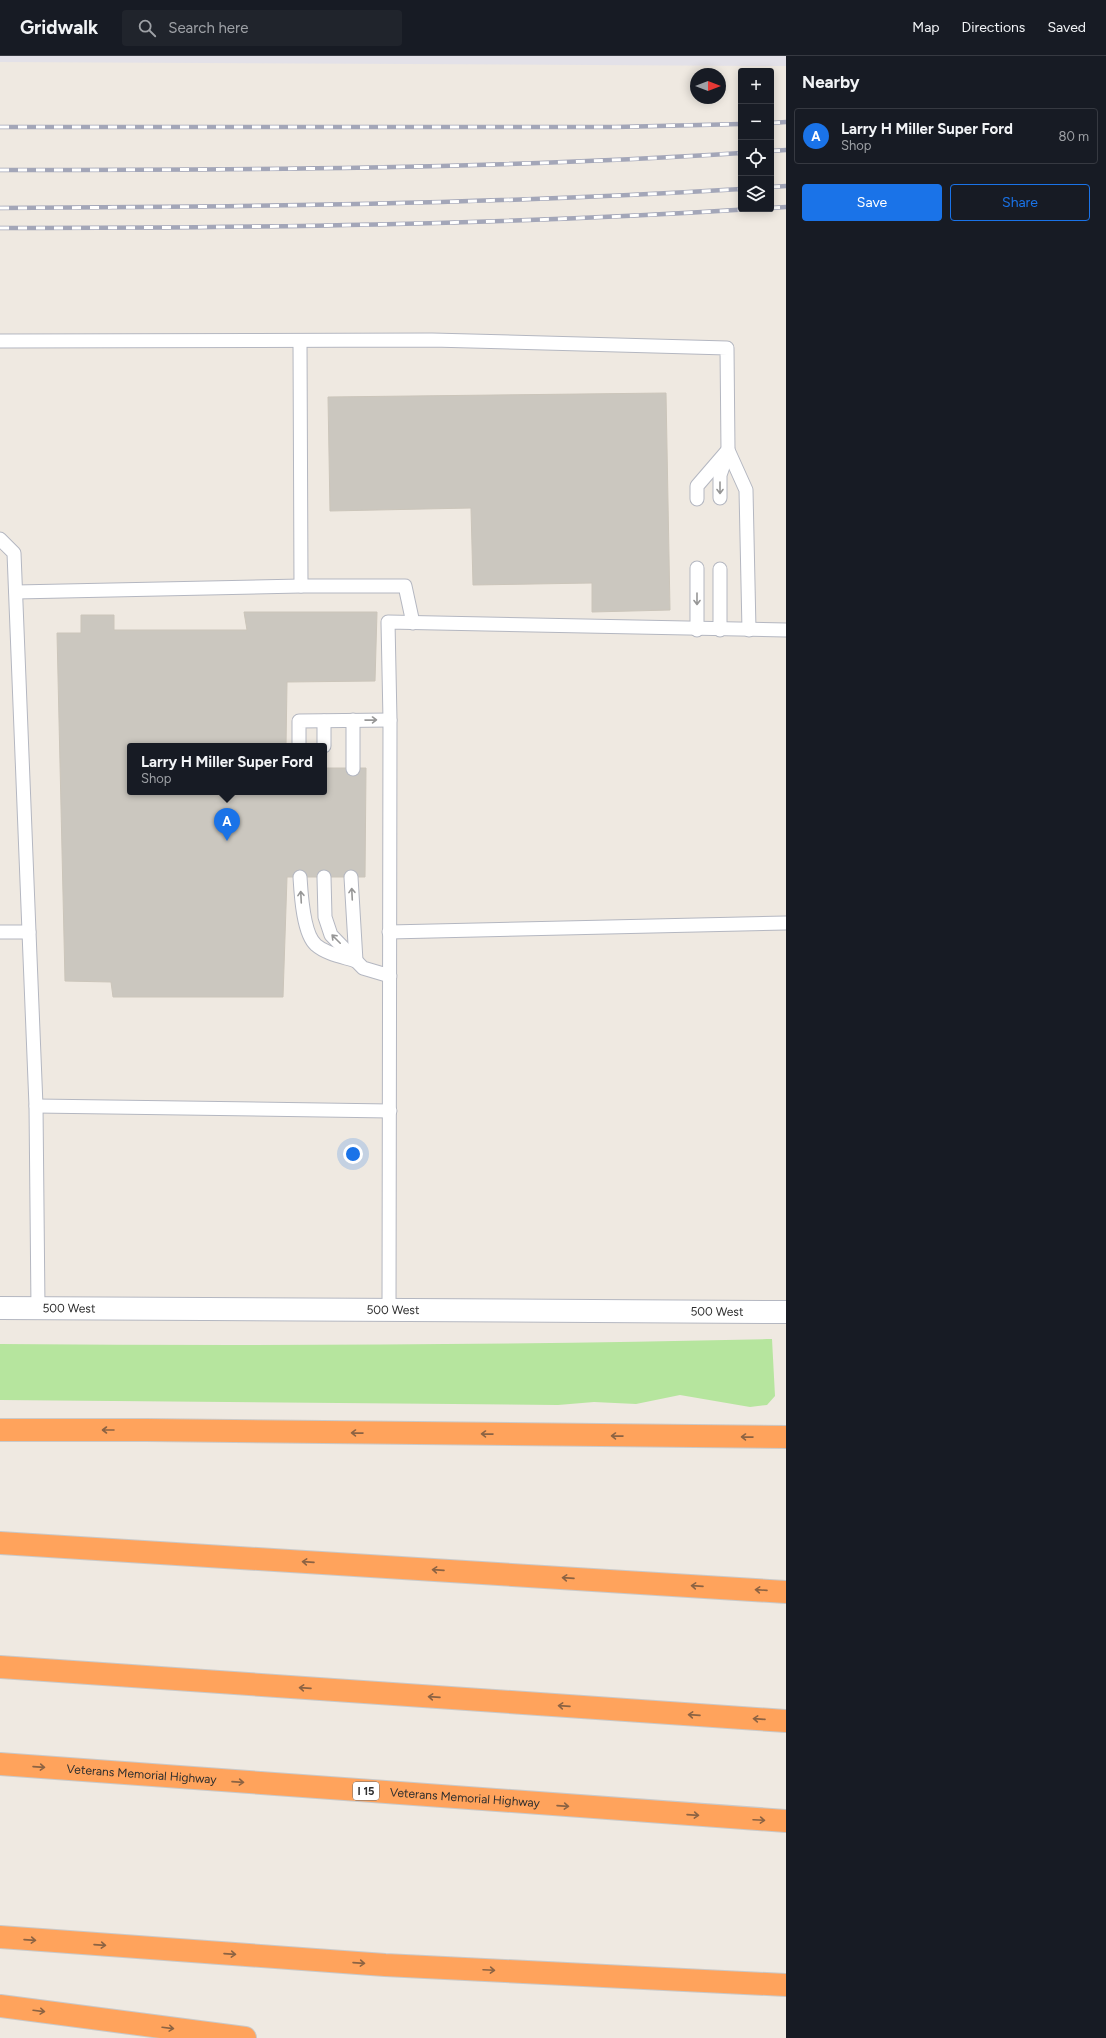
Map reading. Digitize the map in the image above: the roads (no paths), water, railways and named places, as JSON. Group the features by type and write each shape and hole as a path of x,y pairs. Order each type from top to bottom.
{"highway":[{"path":"0,1430 147,1430 786,1438"},
{"path":"0,1543 786,1592"},
{"path":"0,1667 786,1721"},
{"name":"Veterans Memorial Highway","path":"0,1764 786,1821"},
{"path":"0,1937 385,1965 786,1985"},
{"path":"0,2006 245,2038"}],"street":[{"name":"500 West","path":"0,1308 786,1312"}],"lane":[{"path":"0,341 432,340 727,348 728,450 720,475 720,498"},
{"path":"300,341 301,586"},
{"path":"697,499 697,486 728,450"},
{"path":"728,450 746,490 749,630"},
{"path":"0,539 14,553 16,592 36,1106 38,1308"},
{"path":"697,568 697,630"},
{"path":"720,569 720,630"},
{"path":"16,592 301,586 405,586 412,623"},
{"path":"389,1311 390,720 388,622 697,630 786,630"},
{"path":"353,720 353,769"},
{"path":"299,743 299,721 390,720"},
{"path":"324,721 324,743"},
{"path":"300,877 302,909 315,945 328,952 356,960"},
{"path":"324,877 326,917 332,935 363,968 390,976"},
{"path":"351,877 356,960"},
{"path":"389,932 786,923"},
{"path":"0,932 29,932"},
{"path":"36,1106 390,1111"}],"railway":[{"path":"774,123 786,122"},
{"path":"0,127 616,127 738,124"},
{"path":"774,151 786,150"},
{"path":"0,170 370,168 556,162 738,153"},
{"path":"774,187 786,186"},
{"path":"0,208 370,204 556,198 738,189"},
{"path":"774,208 786,207"},
{"path":"0,228 282,226 470,222 564,219 738,210"}],"place":[{"name":"Larry H Miller Super Ford","path":"227,841"}]}
